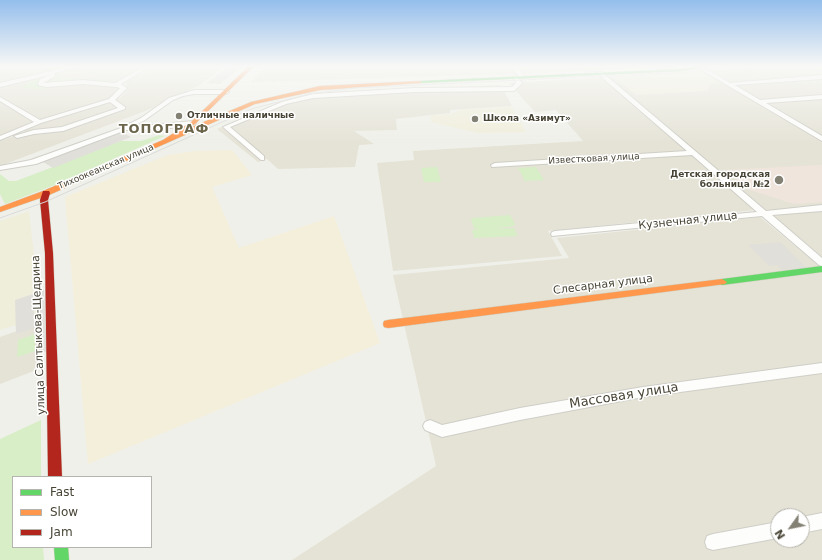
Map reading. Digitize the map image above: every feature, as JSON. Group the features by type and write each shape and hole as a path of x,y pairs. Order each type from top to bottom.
{"main road":[{"path":"165,141 193,123 226,92"},
{"name":"Тихоокеанская улица","path":"0,210 46,193 239,108 278,96 299,92"},
{"path":"213,104 212,108 214,110 222,112 239,108"},
{"name":"улица Салтыкова-Щедрина","path":"46,193 44,200 49,253 55,476"},
{"name":"Слесарная улица","path":"388,324 822,269"},
{"path":"61,548 62,560"}],"street":[{"path":"0,138 39,122 111,100 120,92"},
{"path":"0,168 33,162 123,129 143,119 172,99 193,92"},
{"path":"261,158 226,127 284,103 313,96 378,92"},
{"path":"622,92 822,263"},
{"path":"745,92 822,139"},
{"path":"761,102 822,97"},
{"path":"0,98 39,122"},
{"path":"0,142 26,133 63,129 123,108 111,100"},
{"path":"123,129 164,127 193,123"},
{"name":"Известковая улица","path":"495,165 693,153"},
{"name":"Кузнечная улица","path":"555,234 822,208"},
{"name":"Массовая улица","path":"430,426 442,431 520,414 643,392 822,368"},
{"path":"810,523 822,521"},
{"path":"713,542 770,531"}],"shaded area":[{"path":"0,92 118,92 111,99 0,137"},
{"path":"125,92 185,92 153,108 0,166 0,141 23,133 27,128 120,98"},
{"path":"351,92 505,92 512,106 450,110 450,113 396,119 397,130 354,131 374,144 359,145 355,167 278,169 267,159 258,162 217,129 271,106 312,94"},
{"path":"517,92 742,92 822,141 822,257 765,209 548,231 562,256 393,271 377,163 414,160 413,151 583,141 556,110 535,112"},
{"path":"632,92 687,92 636,95"},
{"path":"747,92 822,92 822,137"},
{"name":"Школа «Азимут»","path":"512,107 526,132 478,133 431,122 431,115 451,114 460,110"},
{"path":"122,132 131,137 53,168 43,162"},
{"path":"232,150 252,175 212,187 239,248 334,216 380,343 88,464 65,197 168,155 195,151"},
{"name":"Детская городская больница №2","path":"822,165 822,202 794,204 747,189 725,170"},
{"path":"29,211 41,317 0,330 0,221"},
{"path":"760,217 822,268 822,560 292,560 436,466 393,275 569,258 557,238"},
{"path":"780,242 807,268 782,270 777,265 769,266 748,245"},
{"path":"44,289 47,351 38,355 43,327 35,293"},
{"path":"33,294 35,328 16,334 15,300"},
{"path":"37,324 43,327 38,355 39,369 0,384 0,337"}],"green space":[{"path":"159,135 165,136 52,186 5,204 0,194 0,174 9,181 16,181 121,141 141,141"},
{"path":"437,167 441,182 424,182 421,168"},
{"path":"536,167 544,180 525,181 518,168"},
{"path":"510,215 515,224 514,226 492,229 514,228 518,236 474,238 472,230 478,229 474,228 471,220 472,218"},
{"path":"35,334 35,351 17,357 18,340"},
{"path":"41,420 41,476 12,476 12,548 43,548 44,560 0,560 0,439"}],"tram line":[{"path":"0,218 45,202 251,109 309,94 323,92"}],"traffic: fast":[{"path":"722,282 822,269"},
{"path":"61,548 62,560"}],"traffic: slow":[{"path":"0,210 46,193 165,141 193,123 225,92"},
{"path":"170,139 253,103 302,92"},
{"path":"388,324 722,282"}],"traffic: jam":[{"path":"46,193 44,200 49,253 55,476"}],"place":[{"name":"Отличные наличные","path":"179,116"},
{"name":"Школа «Азимут»","path":"475,119"},
{"name":"Детская городская больница №2","path":"779,180"}],"district":[{"name":"ТОПОГРАФ","path":"164,130"}]}
